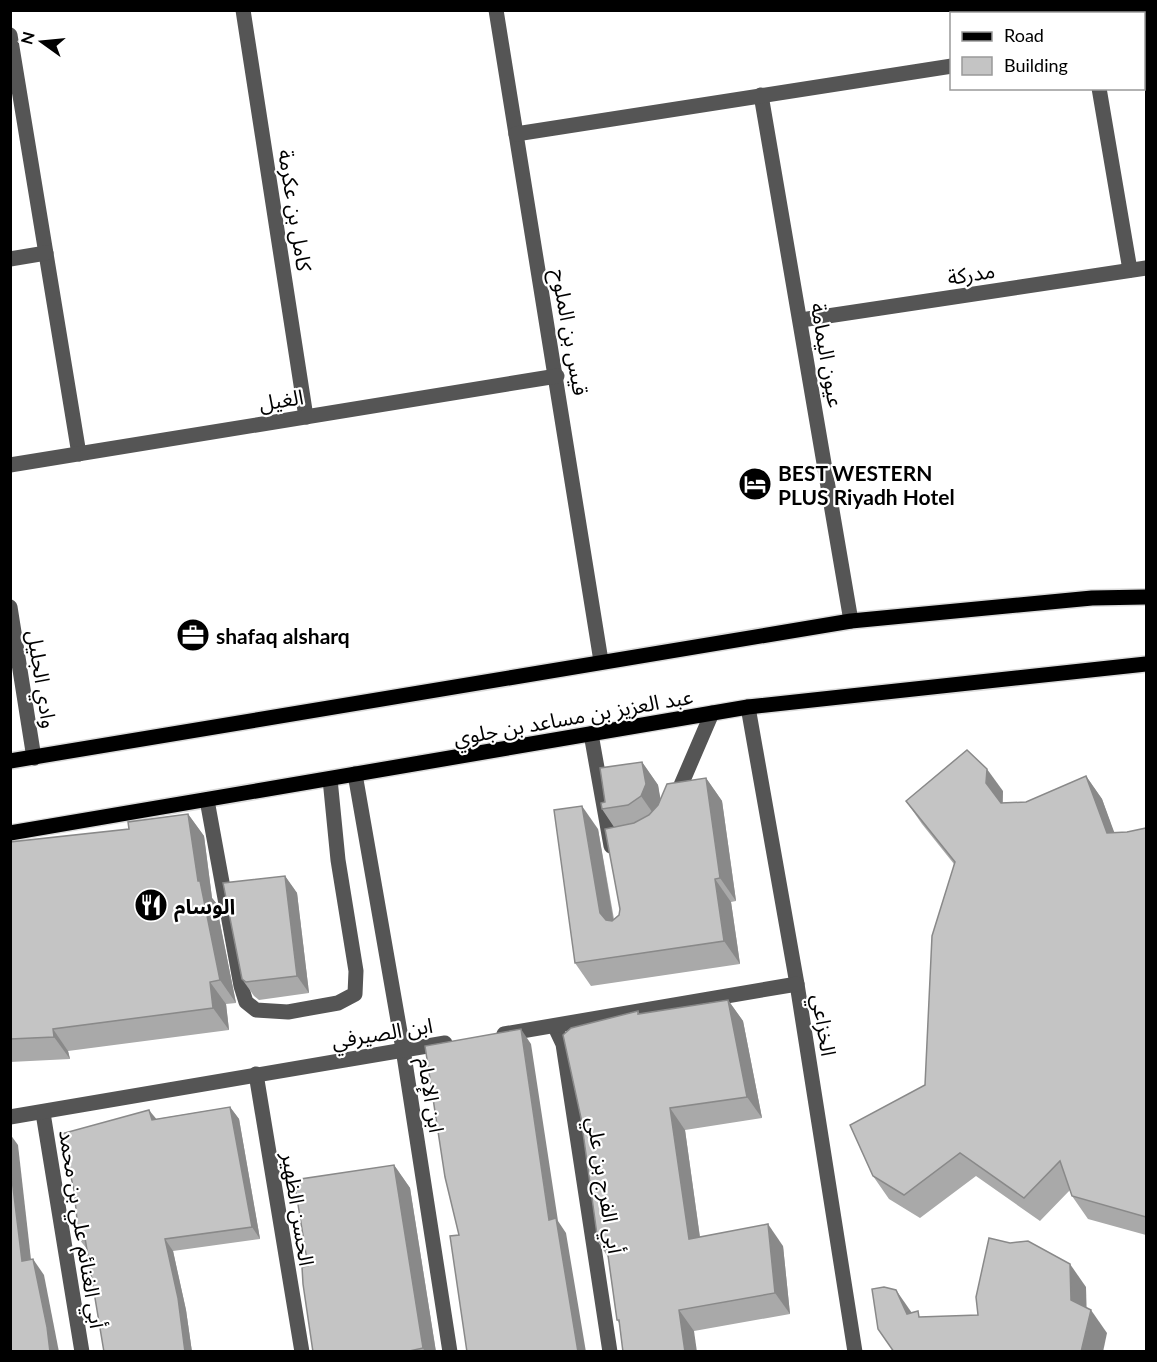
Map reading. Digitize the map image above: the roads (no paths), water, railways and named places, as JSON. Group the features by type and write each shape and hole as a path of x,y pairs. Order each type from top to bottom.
{"main road":[{"path":"10,761 851,621 1146,591"},
{"path":"1092,597 1146,597"},
{"name":"عبد العزيز بن مساعد بن جلوي","path":"10,833 748,707 1146,664"}],"street":[{"name":"كامل بن عكرمة","path":"243,10 306,417"},
{"name":"قيس بن الملوح","path":"496,10 557,376 601,661"},
{"path":"10,35 79,454"},
{"path":"516,134 950,66"},
{"path":"1099,90 1130,270"},
{"name":"عيون اليمامة","path":"761,95 851,621"},
{"path":"10,259 46,253"},
{"name":"مدركة","path":"801,320 1146,268"},
{"name":"الغيل","path":"10,465 557,376"},
{"name":"وادي الجليل","path":"10,607 34,758"},
{"name":"الخزاعي","path":"748,707 797,984 855,1352"},
{"path":"669,814 712,713"},
{"path":"591,734 614,866"},
{"name":"ابن الإمام","path":"355,774 404,1049 450,1352"},
{"path":"207,800 238,975 246,1002 256,1010 288,1012 338,1003 355,994 356,971 338,860 330,779"},
{"path":"610,843 630,840"},
{"path":"485,1037 555,1027 797,984"},
{"name":"أبي الفرج بن علي","path":"555,1027 563,1044 610,1352"},
{"name":"ابن الصيرفي","path":"10,1117 462,1040"},
{"name":"الحسن الظهير","path":"256,1074 302,1352"},
{"name":"أبي الغنائم علي بن محمد","path":"43,1113 82,1352"}],"place":[{"name":"BEST WESTERN PLUS Riyadh Hotel","path":"755,484"},
{"name":"shafaq alsharq","path":"193,635"},
{"name":"الوسام","path":"151,905"}]}
